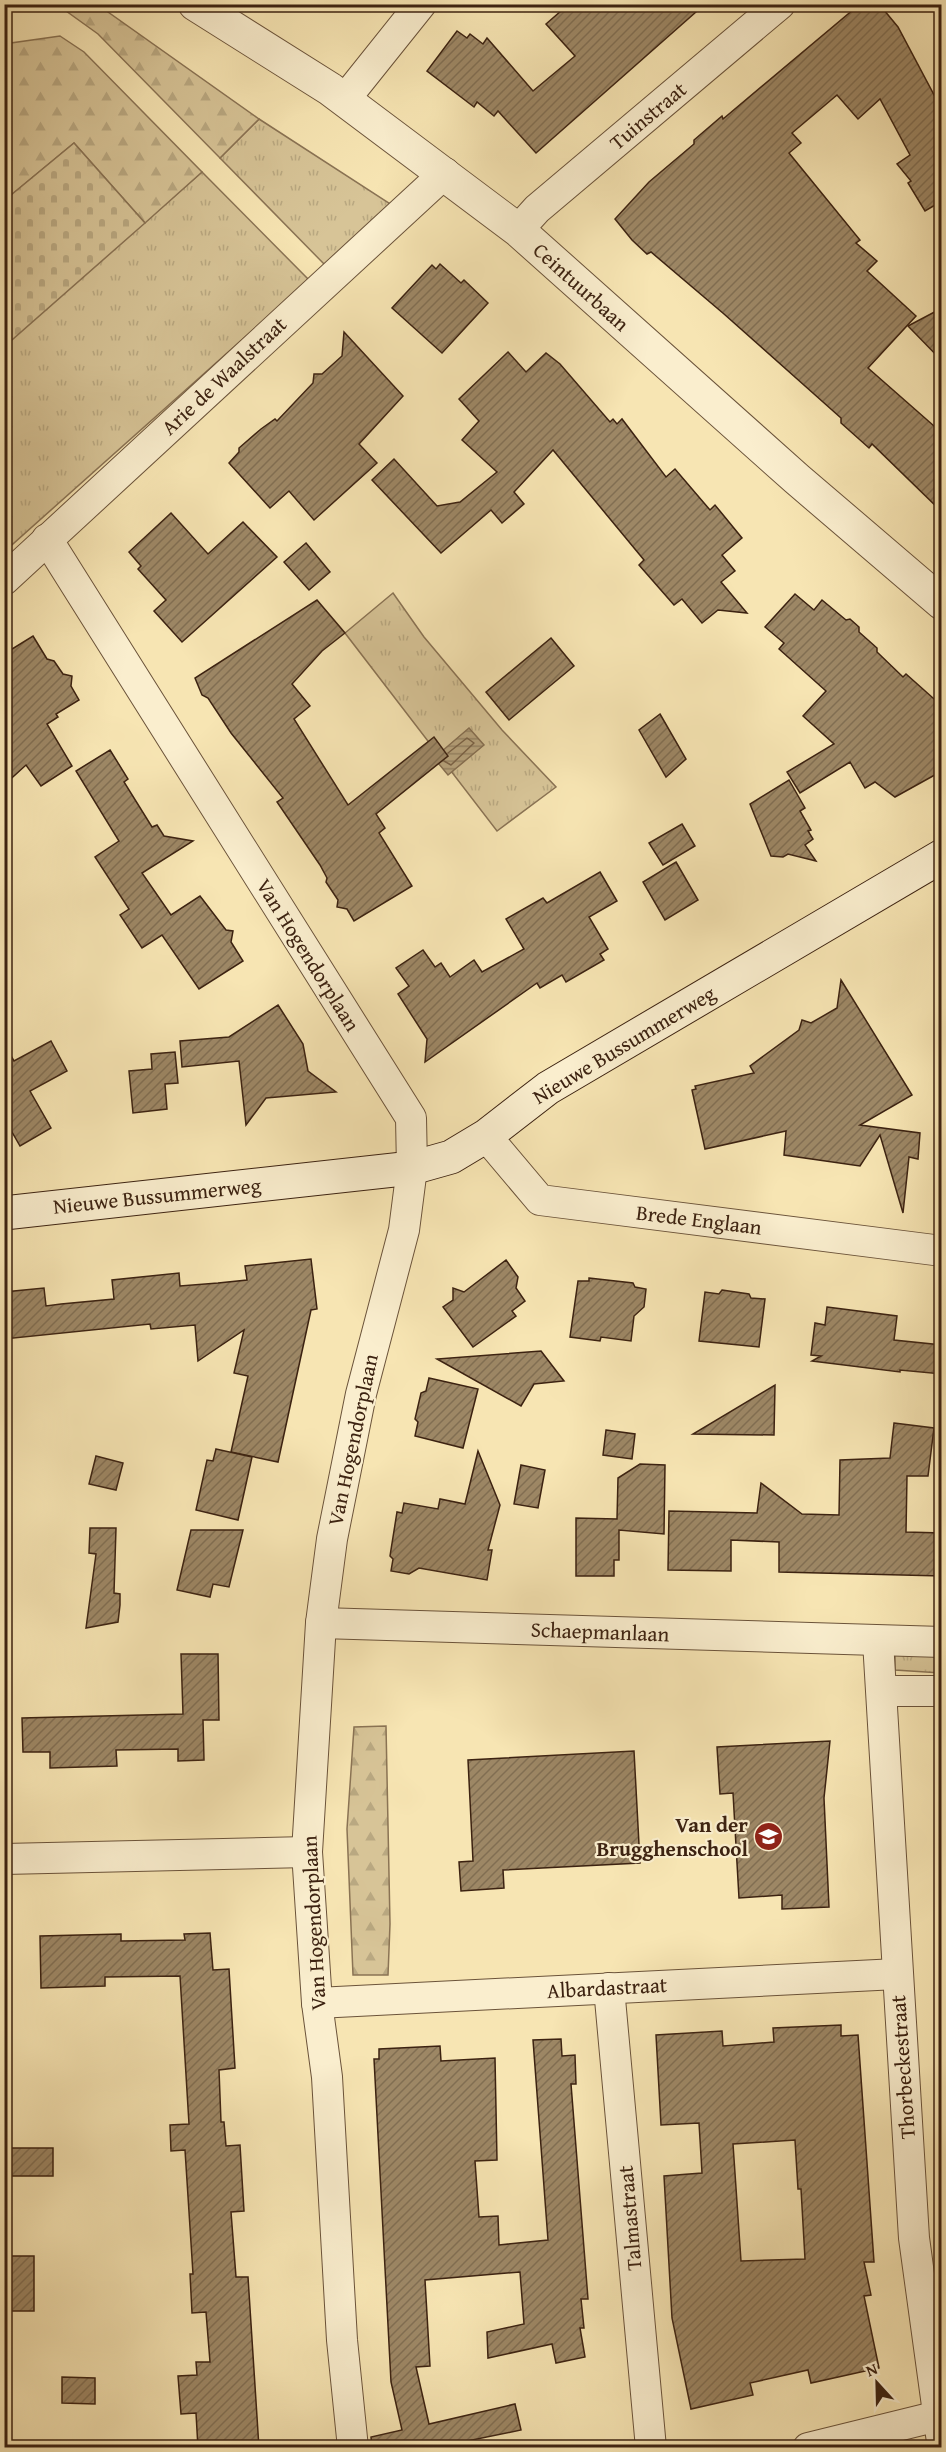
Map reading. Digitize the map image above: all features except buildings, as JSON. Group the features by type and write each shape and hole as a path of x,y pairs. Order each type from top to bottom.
{"main road":[{"name":"Ceintuurbaan","path":"195,4 345,99 518,230 797,479 942,603"},
{"name":"Nieuwe Bussummerweg","path":"4,1213 412,1168 451,1157 486,1136 548,1088 942,856"}],"street":[{"path":"345,99 421,4"},
{"name":"Tuinstraat","path":"518,230 537,209 780,4"},
{"name":"Arie de Waalstraat","path":"4,579 445,173"},
{"name":"Van Hogendorplaan","path":"47,539 411,1118 412,1168 404,1230 361,1394 332,1539 321,1623 307,1852 317,2003 327,2077 342,2340 353,2448"},
{"name":"Brede Englaan","path":"486,1136 540,1200 942,1251"},
{"name":"Schaepmanlaan","path":"321,1623 942,1642"},
{"path":"878,1641 882,1691 942,1691"},
{"name":"Thorbeckestraat","path":"882,1691 914,2238 940,2424"},
{"path":"4,1859 307,1852"},
{"name":"Albardastraat","path":"317,2003 897,1974"},
{"name":"Talmastraat","path":"609,1988 651,2448"},
{"path":"808,2448 940,2424"}],"green space":[{"path":"5,4 98,5 259,119 220,158 98,34 59,6 5,11"},
{"path":"60,36 84,52 202,172 145,223 74,143 5,200 4,44"},
{"path":"259,119 392,205 325,265 220,158"},
{"path":"74,143 145,223 5,346 5,200"},
{"path":"202,172 309,280 5,551 4,346"},
{"path":"393,593 424,637 502,730 556,787 497,831 345,633"},
{"path":"895,1655 941,1656 941,1673 895,1670"},
{"path":"386,1726 390,1924 388,1975 353,1975 347,1829 354,1727"},
{"path":"893,2440 918,2442 923,2448 866,2448"}],"water":[{"path":"469,728 484,745 448,775 434,758"}],"place":[{"name":"Van der Brugghenschool","path":"769,1837"}]}
